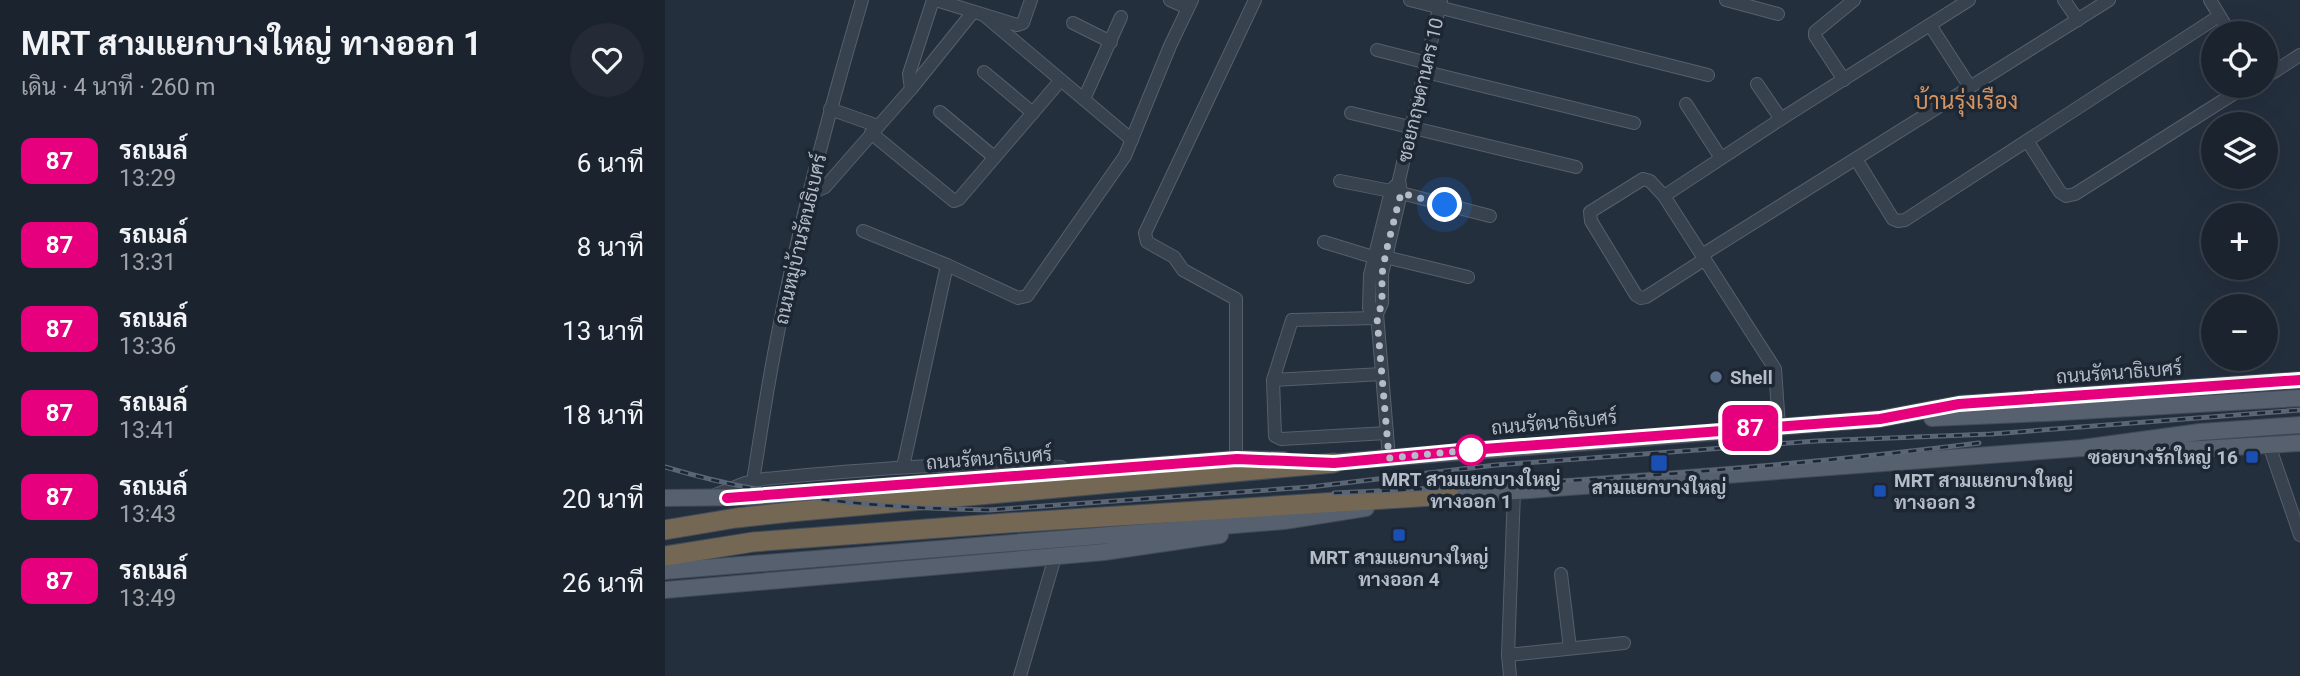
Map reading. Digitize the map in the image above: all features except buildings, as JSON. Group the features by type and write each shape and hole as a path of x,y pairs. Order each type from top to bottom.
{"highway":[{"path":"665,530 790,512 1334,463"},
{"path":"665,556 753,542 988,524 1449,495"}],"main road":[{"name":"ถนนรัตนาธิเบศร์","path":"1880,419 1959,404 2300,380"},
{"name":"ถนนรัตนาธิเบศร์","path":"727,498 1237,459 1334,463 1880,419 2046,414 2300,398"},
{"path":"665,590 1055,557 1181,542 1284,521 1449,495 2083,449 2200,432 2300,425"},
{"path":"2083,449 2135,453 2300,443"},
{"path":"665,498 727,498"},
{"path":"665,509 727,498"},
{"path":"665,571 1284,521"}],"street":[{"name":"ถนนหมู่บ้านรัตนธิเบศร์","path":"753,481 774,352 830,109 862,0"},
{"path":"911,89 909,74 934,0 1021,25 1031,0"},
{"path":"863,231 947,265 1018,299 1027,296 1119,165 1132,140 1190,4 1170,0"},
{"path":"1237,459 1236,299 1184,270 1174,257 1147,242 1145,233 1255,0"},
{"path":"1409,0 1440,3 1708,75"},
{"path":"1726,0 1779,13"},
{"path":"1844,80 1815,32 1854,0"},
{"path":"1664,197 1781,118 1969,0"},
{"path":"2064,0 2078,20"},
{"path":"1779,426 1775,369 1704,257 1664,197 1650,181 1643,179 1590,212 1591,221 1636,295 1646,297 1704,257 1856,159 2109,0"},
{"path":"2210,0 2222,21"},
{"name":"ซอยกฤษดานคร 10","path":"1389,458 1377,316 1369,308 1370,275 1379,257 1396,192 1440,3"},
{"path":"979,14 1132,140"},
{"path":"810,194 825,187 979,14"},
{"path":"1856,159 1893,219 1905,220 2219,16"},
{"path":"1084,99 1121,17"},
{"path":"1073,23 1111,43"},
{"path":"1930,25 1970,87"},
{"path":"1377,50 1427,67 1634,123"},
{"path":"2278,69 2300,55"},
{"path":"984,72 1033,113"},
{"path":"830,109 874,129 954,201 958,200 1060,81"},
{"path":"1757,84 1781,118"},
{"path":"2028,142 2060,192 2066,196 2075,194 2227,98"},
{"path":"1686,104 1721,158"},
{"path":"940,112 995,157"},
{"path":"1351,113 1576,167"},
{"path":"1340,181 1490,216"},
{"path":"1324,242 1468,277"},
{"path":"903,467 947,265"},
{"path":"1377,316 1292,320 1273,380 1275,436 1278,439 1387,433"},
{"path":"1273,380 1381,374"},
{"path":"2269,445 2300,535"},
{"path":"708,498 753,481 903,467 990,463 1107,470"},
{"path":"1510,676 1508,655 1514,492"},
{"path":"1020,676 1055,557"},
{"path":"1561,574 1570,648"},
{"path":"1508,655 1624,643"}],"railway":[{"path":"665,467 745,487 825,500 989,510 1310,487 1496,465 1816,441 1991,434 2300,410"},
{"path":"1334,493 1657,475 1979,443"}],"bus line":[{"name":"87","path":"727,498 1237,459 1334,463 1880,419 1959,404 2300,380"}],"place":[{"name":"Shell","path":"1716,377"},
{"name":"MRT สามแยกบางใหญ่ ทางออก 1","path":"1471,450"},
{"name":"ซอยบางรักใหญ่ 16","path":"2252,457"},
{"name":"สามแยกบางใหญ่","path":"1659,463"},
{"name":"MRT สามแยกบางใหญ่ ทางออก 3","path":"1880,491"},
{"name":"MRT สามแยกบางใหญ่ ทางออก 4","path":"1399,535"}],"district":[{"name":"บ้านรุ่งเรือง","path":"1966,101"}],"route":[{"path":"1445,205 1401,193 1386,252 1382,274 1382,303 1377,318 1389,458 1471,450"}]}
